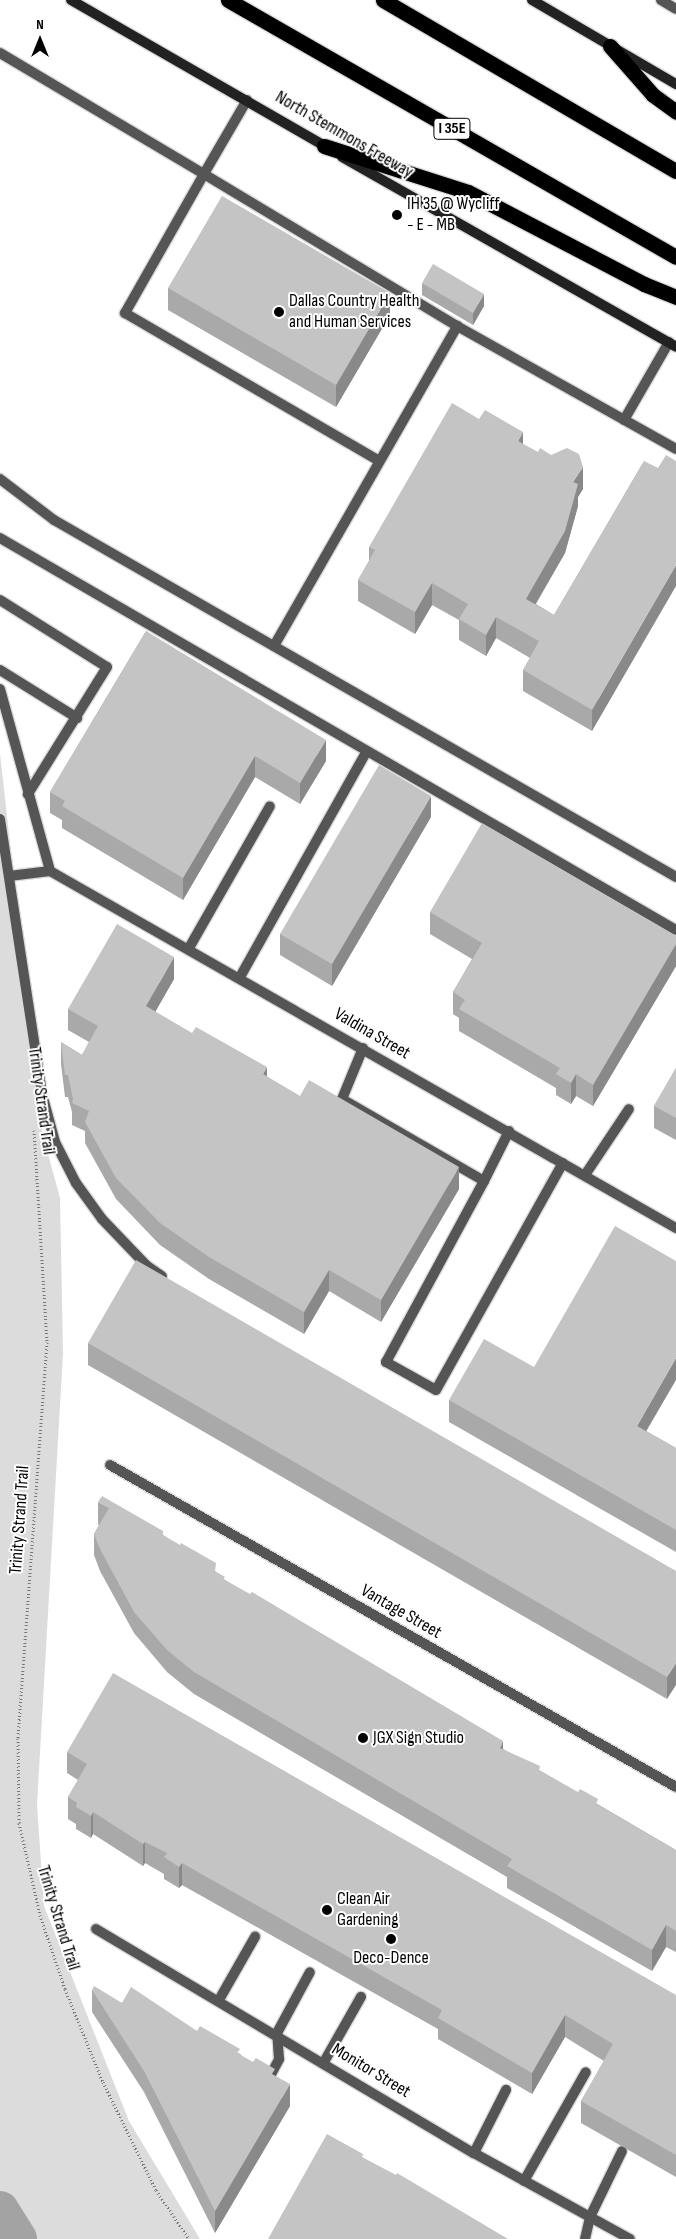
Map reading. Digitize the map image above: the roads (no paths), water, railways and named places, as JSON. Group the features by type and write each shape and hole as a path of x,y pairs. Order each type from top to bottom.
{"highway":[{"name":"I 35E","path":"228,0 676,257"},
{"path":"383,0 676,172"},
{"path":"610,46 653,95 676,112"},
{"path":"324,146 468,192 644,284 676,297"}],"main road":[{"name":"North Stemmons Freeway","path":"71,0 672,345"},
{"path":"532,0 676,84"}],"street":[{"path":"661,0 676,8"},
{"path":"0,53 457,326 676,449"},
{"path":"247,100 125,312 378,460"},
{"path":"274,646 378,460 457,326"},
{"path":"624,420 672,345"},
{"path":"0,479 54,520 676,877"},
{"path":"0,538 676,930"},
{"path":"0,600 107,667 28,794"},
{"path":"0,670 77,718"},
{"path":"0,689 50,871 9,876"},
{"path":"240,977 367,751"},
{"path":"189,948 270,806"},
{"path":"0,819 42,1094 55,1142 76,1183 102,1220 147,1266 169,1281"},
{"name":"Valdina Street","path":"50,871 240,977 676,1228"},
{"path":"363,1048 342,1099 484,1181"},
{"path":"585,1175 628,1109"},
{"path":"509,1131 386,1362 436,1390 563,1163"},
{"name":"Vantage Street","path":"110,1465 676,1787"},
{"name":"Monitor Street","path":"96,1929 277,2033 474,2153 630,2239"},
{"path":"219,2000 255,1936"},
{"path":"267,2082 279,2059 277,2033 310,1972"},
{"path":"324,2062 361,1998"},
{"path":"524,2181 586,2072"},
{"path":"474,2153 506,2090"},
{"path":"585,2239 590,2217 622,2151"}],"waterway":[{"path":"0,2210 18,2239"}],"place":[{"name":"IH 35 @ Wycliff - E - MB","path":"397,215"},
{"name":"Dallas Country Health and Human Services","path":"279,312"},
{"name":"JGX Sign Studio","path":"363,1738"},
{"name":"Clean Air Gardening","path":"327,1910"},
{"name":"Deco-Dence","path":"391,1939"}]}
